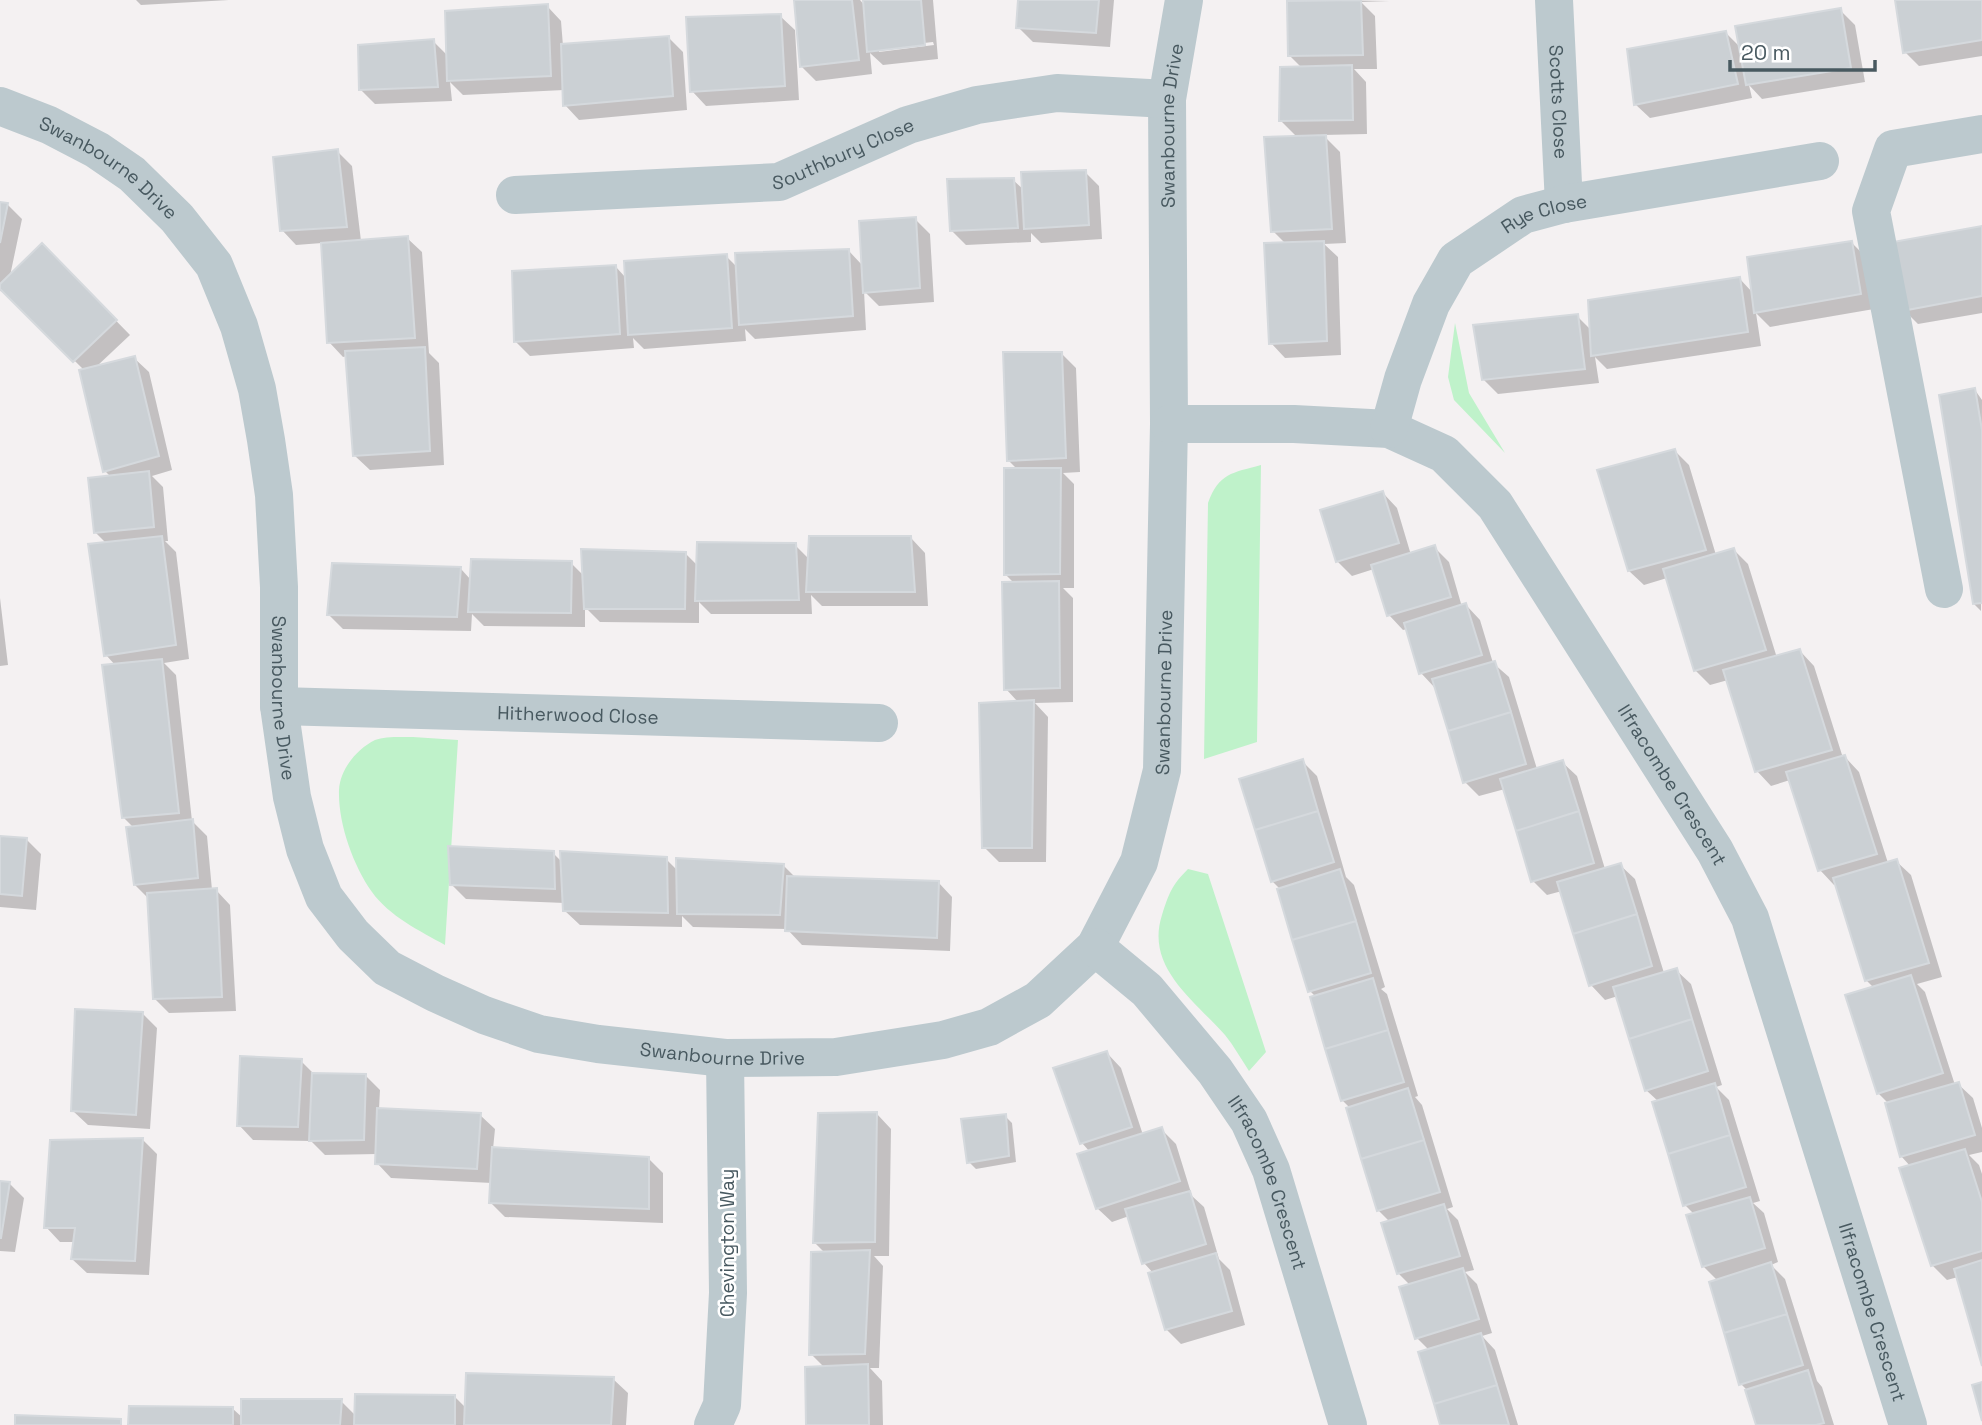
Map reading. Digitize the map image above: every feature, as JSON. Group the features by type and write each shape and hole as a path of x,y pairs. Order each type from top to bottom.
{"street":[{"name":"Swanbourne Drive","path":"0,106 49,125 97,150 132,174 177,218 214,265 239,326 257,389 266,440 274,495 279,587 279,706 292,797 305,849 324,897 353,935 387,968 484,1015 539,1034 598,1044 725,1058 836,1056 943,1041 989,1027 1038,1000 1095,947 1139,862 1162,770 1169,424 1167,99 1184,0"},
{"name":"Scotts Close","path":"1554,0 1564,204"},
{"name":"Southbury Close","path":"515,195 779,182 908,125 976,105 1057,93 1167,99"},
{"path":"1944,589 1871,211 1893,149 1982,134"},
{"name":"Rye Close","path":"1389,429 1403,379 1431,304 1457,260 1522,215 1564,204 1821,161"},
{"name":"Ilfracombe Crescent","path":"1169,424 1294,424 1389,429 1444,454 1495,505 1716,851 1750,918 1908,1425"},
{"name":"Hitherwood Close","path":"279,706 879,723"},
{"name":"Ilfracombe Crescent","path":"1095,947 1147,990 1215,1071 1249,1121 1271,1170 1348,1425"},
{"name":"Chevington Way","path":"713,1425 722,1405 729,1293 725,1058"}],"green space":[{"path":"1455,323 1469,393 1505,453 1454,400 1448,377"},
{"path":"1261,465 1257,742 1204,759 1208,503 1222,480 1234,473"},
{"path":"413,737 458,740 445,945 396,916 372,892 353,857 339,803 340,782 346,767 356,754 375,740"},
{"path":"1188,869 1208,874 1266,1052 1249,1071 1225,1035 1176,981 1166,967 1160,951 1159,934 1164,907 1175,885"}],"building":[{"path":"794,0 852,0 859,60 800,67"},
{"path":"863,0 921,0 925,45 867,52"},
{"path":"1018,0 1099,0 1096,33 1016,28"},
{"path":"1361,0 1363,55 1288,56 1287,1"},
{"path":"1895,0 1982,0 1982,40 1903,53"},
{"path":"548,4 551,76 447,81 445,11"},
{"path":"1841,8 1851,68 1746,85 1735,26"},
{"path":"781,14 785,86 690,92 686,17"},
{"path":"1726,31 1738,84 1634,105 1627,49"},
{"path":"669,36 673,96 563,106 561,44"},
{"path":"434,39 438,87 359,90 358,45"},
{"path":"1352,65 1353,120 1279,121 1280,67"},
{"path":"1326,135 1332,229 1271,232 1264,137"},
{"path":"338,149 347,227 280,231 273,157"},
{"path":"1086,170 1089,225 1024,229 1021,172"},
{"path":"1014,178 1018,228 950,231 947,179"},
{"path":"0,202 8,203 0,243"},
{"path":"916,217 920,288 863,293 859,221"},
{"path":"1982,226 1982,296 1902,311 1893,242"},
{"path":"408,236 415,338 327,343 321,243"},
{"path":"1324,241 1327,341 1269,344 1264,243"},
{"path":"1852,241 1861,294 1754,313 1747,257"},
{"path":"42,243 117,320 73,362 0,289 0,284"},
{"path":"849,249 853,316 739,325 735,253"},
{"path":"727,254 732,328 628,335 624,261"},
{"path":"616,265 620,334 514,342 512,271"},
{"path":"1740,277 1748,332 1591,356 1588,300"},
{"path":"1578,314 1585,369 1482,380 1473,325"},
{"path":"425,347 430,451 353,456 345,351"},
{"path":"1003,352 1062,352 1066,458 1007,461"},
{"path":"135,356 159,456 103,472 79,370"},
{"path":"1975,388 1982,430 1982,603 1973,604 1939,395"},
{"path":"1675,449 1706,550 1628,571 1597,470"},
{"path":"1004,468 1061,468 1060,574 1004,575"},
{"path":"149,471 154,527 94,533 88,478"},
{"path":"1383,491 1399,543 1336,562 1320,510"},
{"path":"162,536 176,645 104,656 88,544"},
{"path":"809,536 911,536 915,592 806,592"},
{"path":"697,542 796,543 799,600 695,601"},
{"path":"1435,545 1451,597 1387,616 1371,565"},
{"path":"1734,548 1766,650 1694,671 1663,569"},
{"path":"581,549 686,552 685,609 584,609"},
{"path":"471,559 572,561 571,613 468,612"},
{"path":"332,563 461,567 457,617 327,615"},
{"path":"1059,581 1060,688 1004,690 1002,582"},
{"path":"1466,603 1482,655 1419,674 1404,623"},
{"path":"1800,649 1832,750 1755,772 1723,670"},
{"path":"162,659 179,813 122,818 102,665"},
{"path":"1495,661 1511,712 1448,731 1432,679"},
{"path":"1034,700 1032,848 982,848 979,703"},
{"path":"1511,712 1526,764 1463,783 1448,731"},
{"path":"1845,755 1877,854 1818,871 1786,772"},
{"path":"1303,759 1318,811 1255,830 1239,779"},
{"path":"1563,760 1579,811 1516,831 1500,779"},
{"path":"1318,811 1334,862 1271,882 1255,830"},
{"path":"1579,811 1594,863 1531,882 1516,831"},
{"path":"193,819 198,878 134,885 126,827"},
{"path":"0,836 27,838 22,896 0,894"},
{"path":"448,846 554,851 555,889 450,885"},
{"path":"560,851 667,857 668,913 563,911"},
{"path":"676,858 784,864 780,915 677,914"},
{"path":"1897,859 1929,963 1865,981 1833,878"},
{"path":"1621,863 1637,914 1573,934 1557,882"},
{"path":"1340,869 1356,921 1292,940 1277,889"},
{"path":"787,876 939,881 937,938 785,931"},
{"path":"217,888 222,997 153,999 147,893"},
{"path":"1637,914 1652,966 1589,986 1573,934"},
{"path":"1356,921 1371,973 1308,992 1292,940"},
{"path":"1677,968 1692,1019 1629,1039 1613,987"},
{"path":"1911,975 1943,1073 1877,1094 1845,995"},
{"path":"1373,978 1388,1030 1325,1049 1310,997"},
{"path":"75,1009 143,1012 136,1115 71,1111"},
{"path":"1692,1019 1708,1071 1645,1091 1629,1039"},
{"path":"1388,1030 1404,1082 1341,1101 1325,1049"},
{"path":"1107,1051 1132,1127 1080,1144 1053,1068"},
{"path":"240,1056 302,1059 298,1127 237,1126"},
{"path":"312,1073 366,1074 364,1140 309,1141"},
{"path":"1959,1082 1975,1135 1900,1157 1885,1103"},
{"path":"1715,1083 1730,1135 1668,1154 1652,1102"},
{"path":"1408,1088 1424,1140 1361,1159 1346,1108"},
{"path":"377,1108 481,1113 477,1169 375,1164"},
{"path":"877,1112 875,1242 813,1243 818,1113"},
{"path":"1006,1114 1009,1156 967,1163 961,1119"},
{"path":"1162,1127 1180,1181 1096,1209 1077,1154"},
{"path":"1730,1135 1746,1187 1683,1206 1668,1154"},
{"path":"143,1138 135,1261 71,1259 75,1228 44,1228 50,1140"},
{"path":"1424,1140 1440,1192 1377,1211 1361,1159"},
{"path":"492,1147 649,1157 649,1209 489,1203"},
{"path":"1965,1149 1982,1202 1982,1251 1931,1266 1899,1168"},
{"path":"0,1181 10,1182 1,1238 0,1238"},
{"path":"1190,1191 1206,1244 1142,1264 1125,1209"},
{"path":"1750,1197 1765,1248 1702,1267 1686,1215"},
{"path":"1444,1204 1460,1256 1397,1274 1381,1223"},
{"path":"870,1250 865,1354 809,1355 811,1252"},
{"path":"1216,1253 1232,1311 1165,1330 1148,1273"},
{"path":"1982,1260 1982,1366 1954,1269"},
{"path":"1771,1262 1787,1314 1724,1333 1709,1282"},
{"path":"1463,1268 1479,1319 1415,1339 1399,1287"},
{"path":"1787,1314 1803,1365 1739,1385 1724,1333"},
{"path":"1481,1333 1497,1385 1434,1404 1418,1352"},
{"path":"868,1364 869,1425 806,1425 805,1367"},
{"path":"1808,1370 1824,1423 1756,1425 1745,1390"},
{"path":"466,1373 614,1377 611,1425 464,1425"},
{"path":"1982,1382 1982,1421 1972,1385"},
{"path":"1497,1385 1509,1425 1440,1425 1434,1404"},
{"path":"355,1394 455,1395 455,1425 354,1425"},
{"path":"241,1399 342,1399 340,1425 241,1425"},
{"path":"129,1406 233,1407 233,1425 128,1425"},
{"path":"15,1415 121,1419 121,1425 15,1425"}]}
